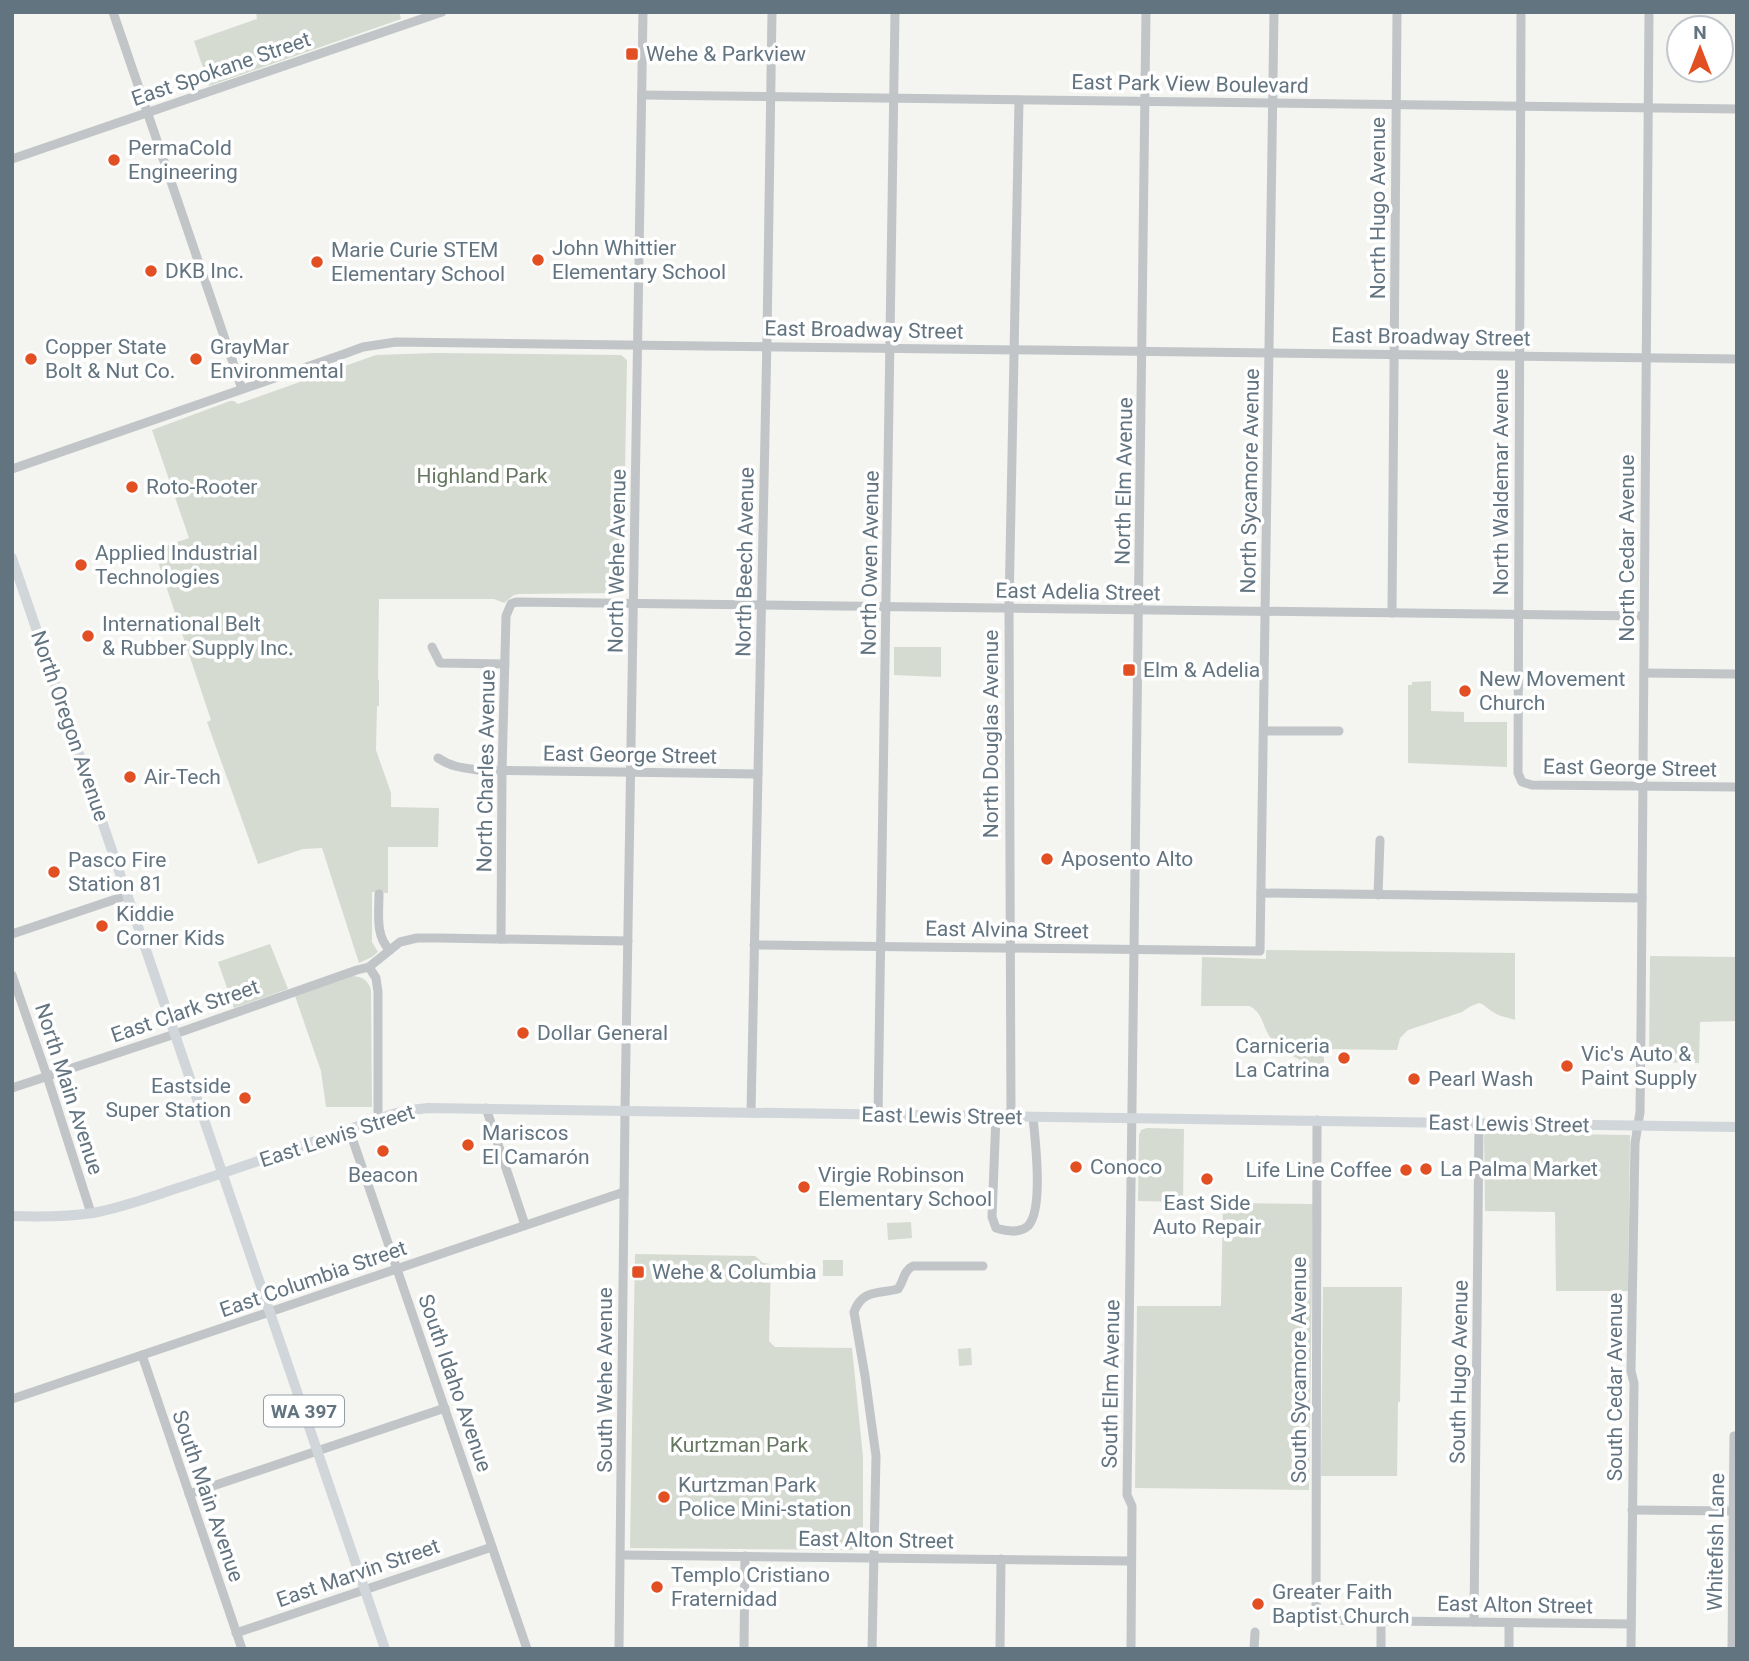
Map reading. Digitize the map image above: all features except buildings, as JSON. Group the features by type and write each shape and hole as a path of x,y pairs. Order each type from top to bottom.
{"main road":[{"name":"North Oregon Avenue","path":"12,558 222,1173"},
{"name":"East Lewis Street","path":"12,1216 53,1217 118,1207 418,1108 1737,1126"},
{"name":"WA 397","path":"222,1173 384,1649"}],"street":[{"path":"113,12 242,389"},
{"name":"East Spokane Street","path":"12,159 442,12"},
{"name":"North Wehe Avenue","path":"625,1111 643,12"},
{"name":"North Beech Avenue","path":"751,1113 772,12"},
{"name":"North Owen Avenue","path":"878,1115 895,12"},
{"name":"North Elm Avenue","path":"1132,1118 1146,12"},
{"name":"North Sycamore Avenue","path":"1259,951 1274,12"},
{"name":"North Hugo Avenue","path":"1392,613 1397,12"},
{"name":"North Waldemar Avenue","path":"1521,12 1518,773 1522,782"},
{"name":"North Cedar Avenue","path":"1638,1125 1649,12"},
{"name":"East Park View Boulevard","path":"642,95 1737,109"},
{"name":"North Douglas Avenue","path":"1011,1116 1009,608 1019,100"},
{"name":"East Broadway Street","path":"12,469 363,347 396,342 1737,359"},
{"name":"East Adelia Street","path":"511,604 522,601 1644,616"},
{"name":"North Charles Avenue","path":"501,939 506,617 511,604"},
{"path":"432,647 440,663 505,664"},
{"path":"1644,673 1737,674"},
{"path":"1264,731 1339,731"},
{"name":"East George Street","path":"438,758 448,765 462,768 502,771 758,774"},
{"name":"East George Street","path":"1522,782 1532,785 1737,787"},
{"path":"1378,895 1380,840"},
{"path":"1261,893 1642,898"},
{"path":"379,894 380,934 384,945 390,950"},
{"path":"12,934 128,895"},
{"path":"378,1119 379,992 376,978 369,967 400,942 418,938 628,941"},
{"name":"East Alvina Street","path":"754,945 1259,951"},
{"name":"East Clark Street","path":"12,1088 369,967"},
{"name":"North Main Avenue","path":"12,975 91,1213"},
{"path":"486,1108 525,1225"},
{"name":"South Wehe Avenue","path":"620,1649 625,1111"},
{"path":"996,1116 992,1217 996,1228 1012,1231 1028,1226 1033,1214 1038,1166 1033,1117"},
{"name":"South Elm Avenue","path":"1131,1649 1132,1506 1127,1495 1132,1118"},
{"name":"South Sycamore Avenue","path":"1315,1620 1317,1120"},
{"name":"South Hugo Avenue","path":"1474,1622 1479,1123"},
{"name":"South Cedar Avenue","path":"1631,1649 1634,1383 1631,1371 1635,1140 1638,1125"},
{"name":"South Idaho Avenue","path":"349,1129 527,1649"},
{"name":"East Columbia Street","path":"12,1399 624,1192"},
{"path":"872,1649 876,1456 854,1312 862,1298 898,1289 905,1272 913,1266 983,1266"},
{"name":"South Main Avenue","path":"142,1355 242,1649"},
{"path":"189,1494 445,1408"},
{"name":"Whitefish Lane","path":"1732,1649 1735,1599 1735,1436"},
{"path":"1632,1510 1733,1511"},
{"name":"East Marvin Street","path":"236,1633 492,1547"},
{"name":"East Alton Street","path":"621,1555 1131,1561"},
{"path":"744,1649 746,1556"},
{"path":"1000,1649 1001,1559"},
{"name":"East Alton Street","path":"1315,1620 1631,1624"},
{"path":"1381,1621 1381,1649"},
{"path":"1509,1623 1509,1649"},
{"path":"1254,1649 1255,1632"}],"green space":[{"path":"256,12 399,12 401,19 209,86 194,41 257,19"},
{"name":"Highland Park","path":"376,355 621,355 627,360 623,588 619,593 519,594 504,603 494,599 379,599 379,706 376,750 391,793 391,807 439,808 438,847 388,847 388,893 372,892 372,942 378,952 359,963 322,848 303,849 258,864 207,722 211,720 154,550 189,538 152,430 230,401 238,404"},
{"path":"894,647 941,647 941,677 894,675"},
{"path":"1431,681 1431,711 1464,712 1464,722 1507,722 1507,767 1408,763 1408,685 1412,685 1412,682"},
{"path":"270,944 288,989 234,1008 218,962"},
{"path":"1266,950 1515,953 1515,1020 1498,1015 1479,1003 1462,1012 1408,1030 1400,1038 1397,1050 1324,1049 1324,1071 1275,1043 1267,1033 1260,1016 1249,1006 1201,1006 1202,957 1266,959"},
{"path":"1650,956 1737,957 1737,1021 1700,1022 1699,1063 1649,1062"},
{"path":"353,976 365,980 371,990 372,1107 326,1107 321,1071 295,996"},
{"path":"1184,1129 1183,1202 1138,1201 1139,1135 1141,1130"},
{"path":"1484,1133 1630,1135 1628,1291 1556,1291 1555,1212 1485,1211"},
{"path":"1223,1203 1313,1204 1309,1490 1135,1488 1137,1306 1221,1306"},
{"path":"911,1222 912,1238 888,1240 887,1223"},
{"name":"Kurtzman Park","path":"635,1254 755,1256 763,1263 771,1264 769,1341 775,1347 852,1348 863,1457 863,1550 630,1548"},
{"path":"823,1260 843,1260 843,1276 823,1276"},
{"path":"1323,1287 1402,1287 1397,1476 1321,1476"},
{"path":"971,1348 972,1365 959,1366 958,1349"}],"place":[{"name":"Wehe & Parkview","path":"632,54"},
{"name":"PermaCold Engineering","path":"114,160"},
{"name":"John Whittier Elementary School","path":"538,260"},
{"name":"Marie Curie STEM Elementary School","path":"317,262"},
{"name":"DKB Inc.","path":"151,271"},
{"name":"Copper State Bolt & Nut Co.","path":"31,359"},
{"name":"GrayMar Environmental","path":"196,359"},
{"name":"Roto-Rooter","path":"132,487"},
{"name":"Applied Industrial Technologies","path":"81,565"},
{"name":"International Belt & Rubber Supply Inc.","path":"88,636"},
{"name":"Elm & Adelia","path":"1129,670"},
{"name":"New Movement Church","path":"1465,691"},
{"name":"Air-Tech","path":"130,777"},
{"name":"Aposento Alto","path":"1047,859"},
{"name":"Pasco Fire Station 81","path":"54,872"},
{"name":"Kiddie Corner Kids","path":"102,926"},
{"name":"Dollar General","path":"523,1033"},
{"name":"Carniceria La Catrina","path":"1344,1058"},
{"name":"Vic's Auto & Paint Supply","path":"1567,1066"},
{"name":"Pearl Wash","path":"1414,1079"},
{"name":"Eastside Super Station","path":"245,1098"},
{"name":"Mariscos El Camarón","path":"468,1145"},
{"name":"Beacon","path":"383,1151"},
{"name":"Conoco","path":"1076,1167"},
{"name":"La Palma Market","path":"1426,1169"},
{"name":"Life Line Coffee","path":"1406,1170"},
{"name":"East Side Auto Repair","path":"1207,1179"},
{"name":"Virgie Robinson Elementary School","path":"804,1187"},
{"name":"Wehe & Columbia","path":"638,1272"},
{"name":"Kurtzman Park Police Mini-station","path":"664,1497"},
{"name":"Templo Cristiano Fraternidad","path":"657,1587"},
{"name":"Greater Faith Baptist Church","path":"1258,1604"}]}
